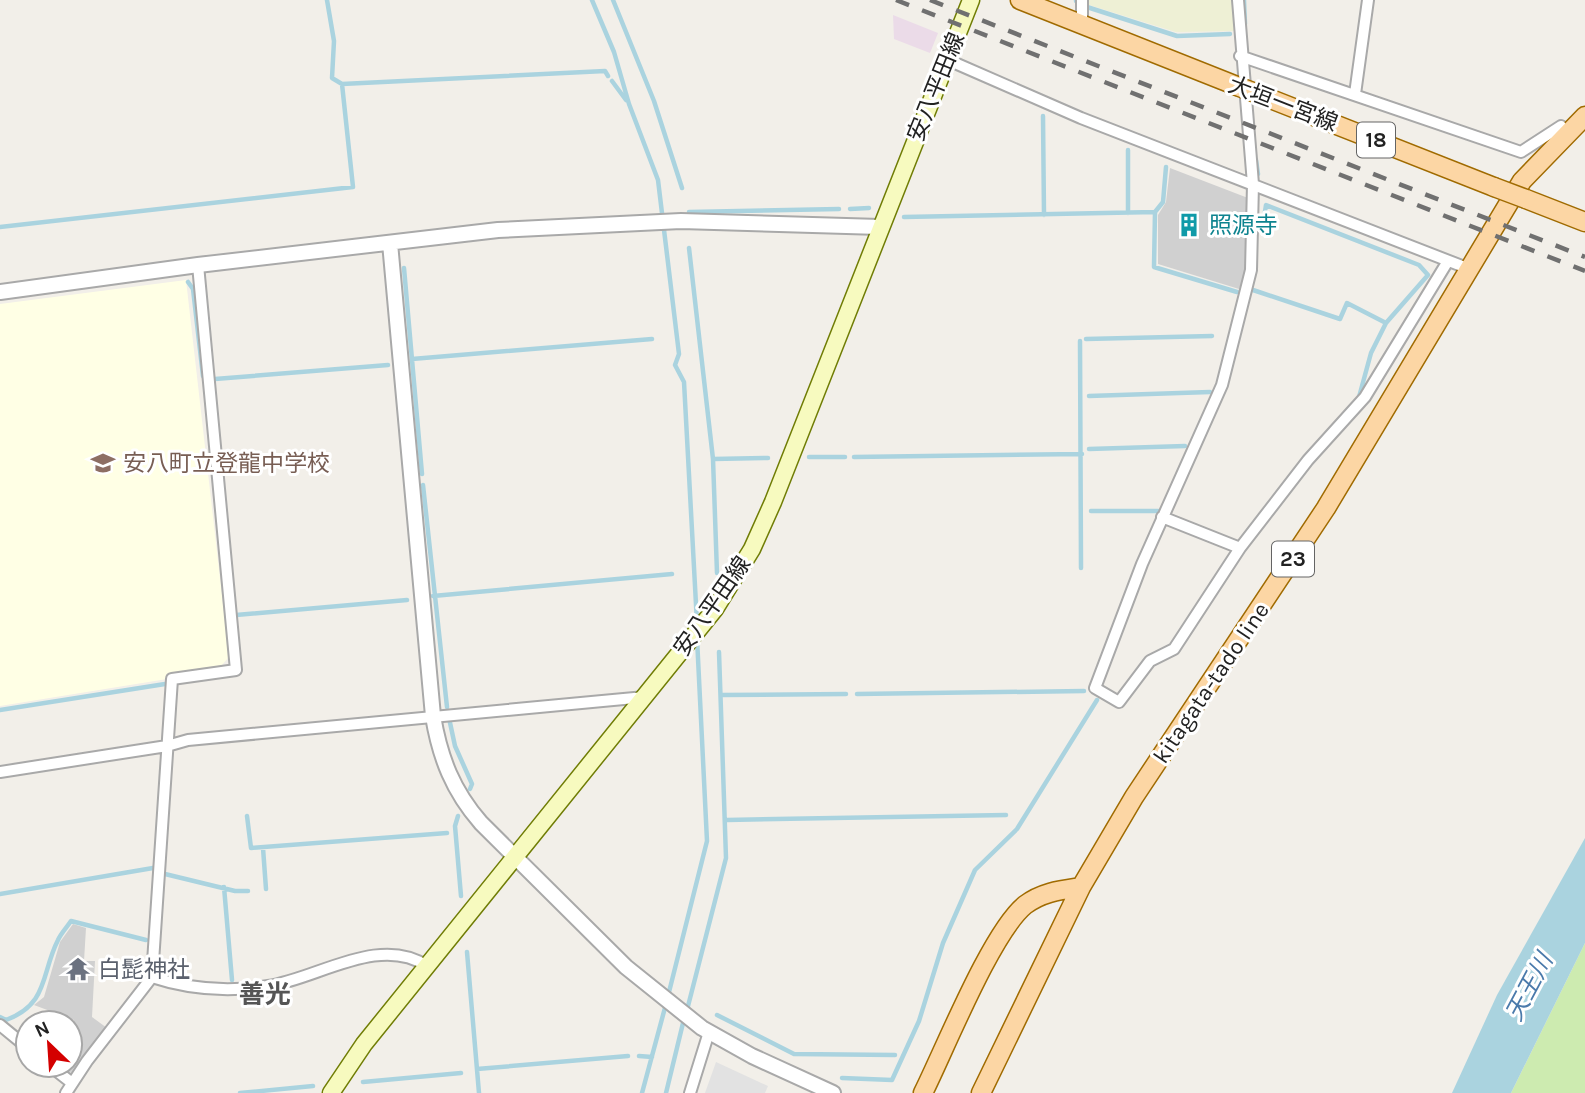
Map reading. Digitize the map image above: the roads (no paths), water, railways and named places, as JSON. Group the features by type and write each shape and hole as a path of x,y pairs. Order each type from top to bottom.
{"main road":[{"name":"安八平田線","path":"331,1093 364,1044 426,965 715,609 752,549 971,0"},
{"name":"大垣一宮線","path":"1020,0 1525,199 1583,217"},
{"name":"kitagata-tado line","path":"981,1093 1081,887 1134,797 1326,508 1467,268 1522,181 1585,116"},
{"path":"923,1093 996,944 1015,915 1027,904 1048,893 1081,887"}],"street":[{"path":"1082,0 1082,24"},
{"path":"1238,0 1240,56 1253,184 1251,270 1222,385 1118,621 1095,688 1119,702 1150,661 1174,649 1240,548 1308,460 1364,397 1448,261"},
{"path":"1355,93 1368,0"},
{"path":"1240,56 1355,93 1521,152 1561,126"},
{"path":"948,60 1081,118 1467,268"},
{"path":"0,292 198,265 498,230 681,221 880,227"},
{"path":"390,243 433,716 447,774 464,803 626,967 709,1032 832,1093"},
{"path":"69,1088 152,977 172,679 236,670 198,265"},
{"path":"1162,517 1240,548"},
{"path":"0,772 167,746 188,740 645,697"},
{"path":"152,977 185,988 267,987 298,979 349,959 408,955 426,965"},
{"path":"0,1025 14,1036"},
{"path":"690,1093 709,1032"}],"water":[{"name":"天王川","path":"1585,838 1585,943 1511,1093 1452,1093 1497,995"}],"waterway":[{"path":"327,0 334,41 332,78 342,84 605,71 608,76"},
{"path":"592,0 614,52 629,104 658,180 679,354 675,365 684,382 697,623"},
{"path":"613,0 654,101 682,188"},
{"path":"1244,0 1245,24"},
{"path":"1087,7 1177,36 1230,34"},
{"path":"612,81 626,100"},
{"path":"0,227 353,187 342,84"},
{"path":"1043,116 1044,215"},
{"path":"1128,150 1128,213"},
{"path":"1256,160 1258,174"},
{"path":"1155,212 1163,202 1166,167"},
{"path":"1253,290 1340,319 1347,303 1386,323 1428,275 1419,265 1266,205 1263,224"},
{"path":"850,209 869,208"},
{"path":"689,212 839,209"},
{"path":"904,217 1155,212 1154,267 1237,292"},
{"path":"689,248 713,459 717,573"},
{"path":"404,268 422,474"},
{"path":"188,282 193,289 203,376"},
{"path":"1359,397 1371,353 1386,323"},
{"path":"1086,339 1212,336"},
{"path":"412,359 652,339"},
{"path":"1080,341 1081,568"},
{"path":"215,379 388,365"},
{"path":"1089,396 1210,392"},
{"path":"1089,449 1185,446"},
{"path":"854,457 1082,454"},
{"path":"809,457 845,457"},
{"path":"713,459 768,458"},
{"path":"423,485 447,707"},
{"path":"1091,511 1158,511"},
{"path":"433,596 672,574"},
{"path":"236,615 407,600"},
{"path":"668,996 707,841 697,638"},
{"path":"687,1010 726,858 719,652"},
{"path":"0,710 165,684"},
{"path":"857,694 1084,691"},
{"path":"721,695 846,694"},
{"path":"842,1078 892,1080 919,1021 943,943 975,870 1017,829 1097,700"},
{"path":"449,718 455,746 472,784 470,789"},
{"path":"727,820 1006,815"},
{"path":"247,816 251,848 447,833"},
{"path":"458,816 455,826 461,896"},
{"path":"263,848 266,889"},
{"path":"0,894 153,868"},
{"path":"165,874 235,891 248,891"},
{"path":"224,887 232,980"},
{"path":"0,1017 6,1020 20,1013 37,996 58,940 71,921 146,940"},
{"path":"467,952 479,1093"},
{"path":"642,1093 666,1004"},
{"path":"717,1015 794,1054 895,1055"},
{"path":"666,1093 684,1019"},
{"path":"477,1069 628,1056"},
{"path":"639,1056 652,1057"},
{"path":"363,1082 461,1073"},
{"path":"240,1093 313,1086"}],"railway":[{"path":"896,0 1585,271"},
{"path":"930,0 1585,257"}],"place":[{"name":"照源寺","path":"1189,225"},
{"name":"安八町立登龍中学校","path":"103,463"},
{"name":"白髭神社","path":"78,969"}],"district":[{"name":"善光","path":"265,994"}]}
